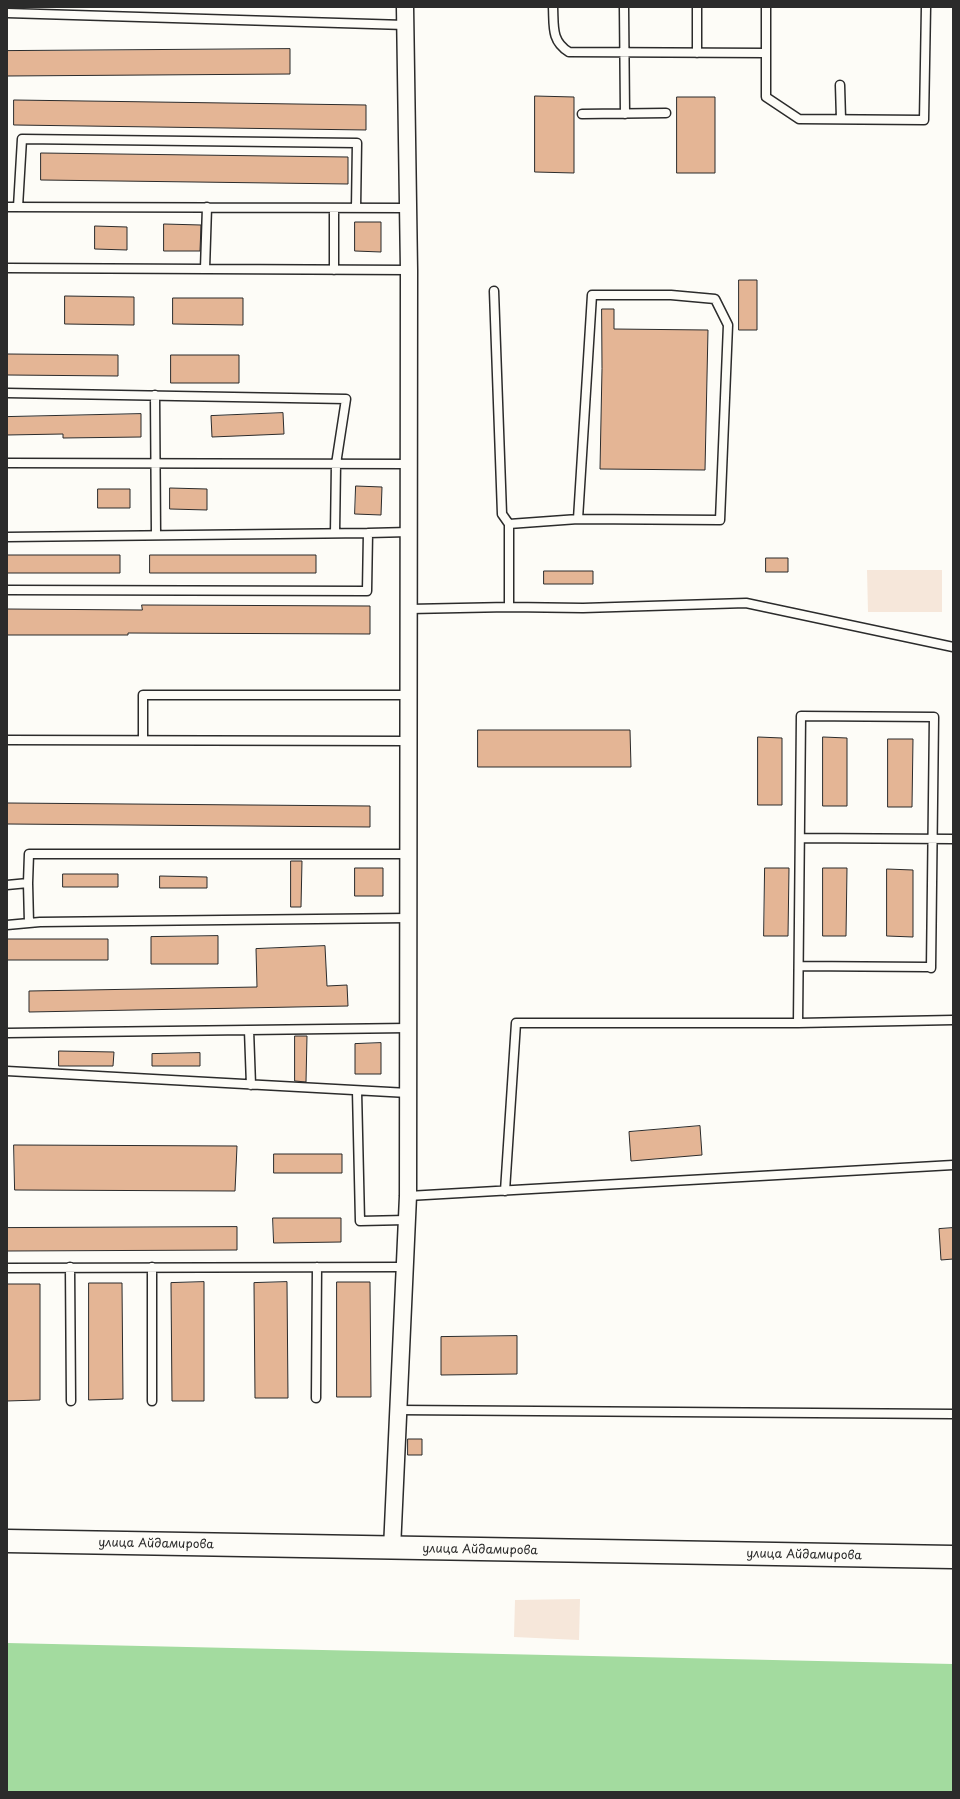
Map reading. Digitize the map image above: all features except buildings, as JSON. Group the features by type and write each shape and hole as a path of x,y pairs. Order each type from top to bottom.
{"main road":[{"name":"улица Айдамирова","path":"7,1541 953,1558"}],"street":[{"path":"392,1549 408,1196 409,270 405,7"}],"lane":[{"path":"553,7 554,32 559,47 569,52 766,53"},
{"path":"624,7 625,114"},
{"path":"697,7 697,52"},
{"path":"766,7 766,97 799,119 924,120 926,7"},
{"path":"7,13 41,11 405,25"},
{"path":"840,85 841,119"},
{"path":"582,114 666,113"},
{"path":"18,207 22,139 357,143 356,208"},
{"path":"7,207 408,208"},
{"path":"205,269 208,207"},
{"path":"334,208 334,270"},
{"path":"7,268 409,270"},
{"path":"494,291 502,514 509,524 509,607"},
{"path":"509,524 578,519 720,520 728,325 714,299 671,295 592,295 578,519"},
{"path":"7,393 346,399 336,464 335,533"},
{"path":"155,395 156,535"},
{"path":"7,463 409,464"},
{"path":"7,536 409,532"},
{"path":"7,590 368,590 368,533"},
{"path":"409,609 509,607 583,608 746,603 953,647"},
{"path":"143,740 143,695 409,695"},
{"path":"798,1023 801,716 934,717 933,839 929,968 799,966"},
{"path":"7,740 409,741"},
{"path":"800,838 953,839"},
{"path":"29,923 29,854 408,854"},
{"path":"7,885 28,883"},
{"path":"7,925 29,923 408,918"},
{"path":"504,1191 516,1023 798,1023 953,1020"},
{"path":"7,1033 408,1028"},
{"path":"249,1030 251,1085"},
{"path":"7,1071 408,1093"},
{"path":"357,1091 360,1221 406,1220"},
{"path":"408,1196 953,1165"},
{"path":"70,1267 71,1401"},
{"path":"152,1267 152,1401"},
{"path":"316,1398 317,1267"},
{"path":"7,1268 404,1267"},
{"path":"398,1410 953,1414"}],"shaded area":[{"path":"867,570 942,570 942,612 868,612"},
{"path":"580,1599 579,1640 514,1637 515,1600"}],"green space":[{"path":"7,1643 953,1664 953,1792 7,1792"}]}
